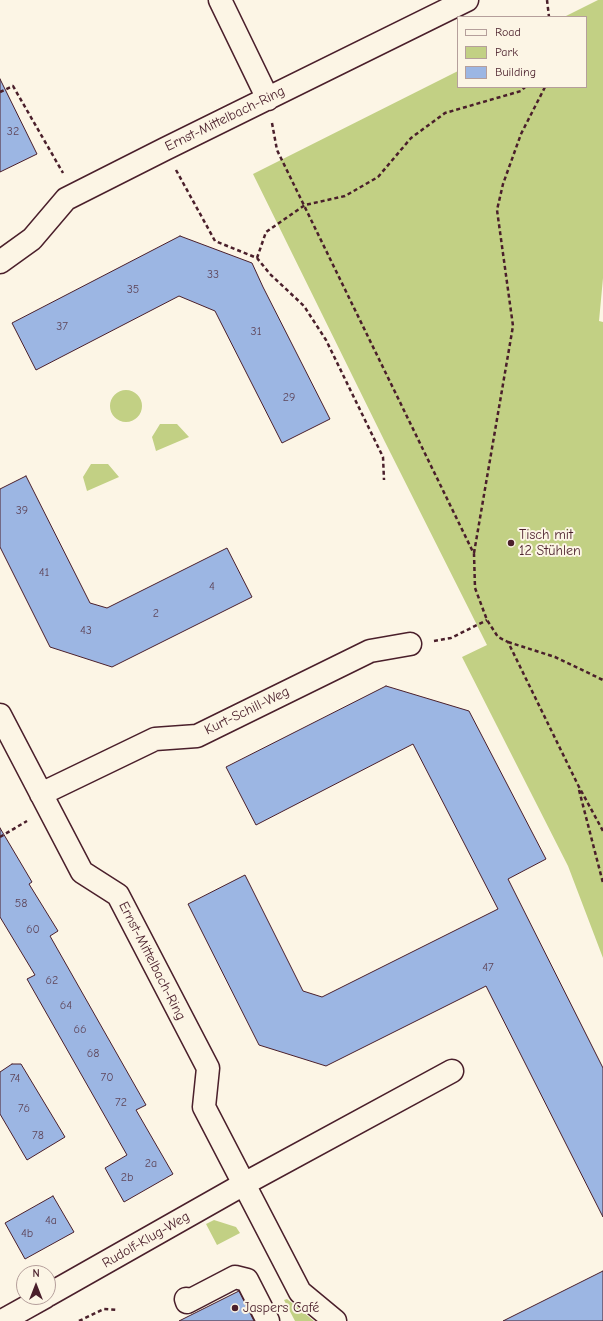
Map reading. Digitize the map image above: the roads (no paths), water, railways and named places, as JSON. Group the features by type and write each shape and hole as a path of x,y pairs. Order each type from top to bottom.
{"street":[{"path":"220,0 268,99"},
{"name":"Ernst-Mittelbach-Ring","path":"0,262 32,239 66,200 165,149 467,0"},
{"name":"Kurt-Schill-Weg","path":"46,803 155,739 197,736 370,651 410,644"},
{"name":"Ernst-Mittelbach-Ring","path":"0,715 82,872 118,895 208,1068 204,1107 300,1292 335,1321"},
{"path":"244,1184 452,1071"},
{"name":"Rudolf-Klug-Weg","path":"56,1290 244,1184"},
{"path":"200,1299 235,1277 247,1280 268,1321"},
{"path":"2,1321 31,1305"}],"place":[{"name":"Tisch mit 12 Stühlen","path":"511,543"},
{"name":"Jaspers Café","path":"235,1308"}]}
